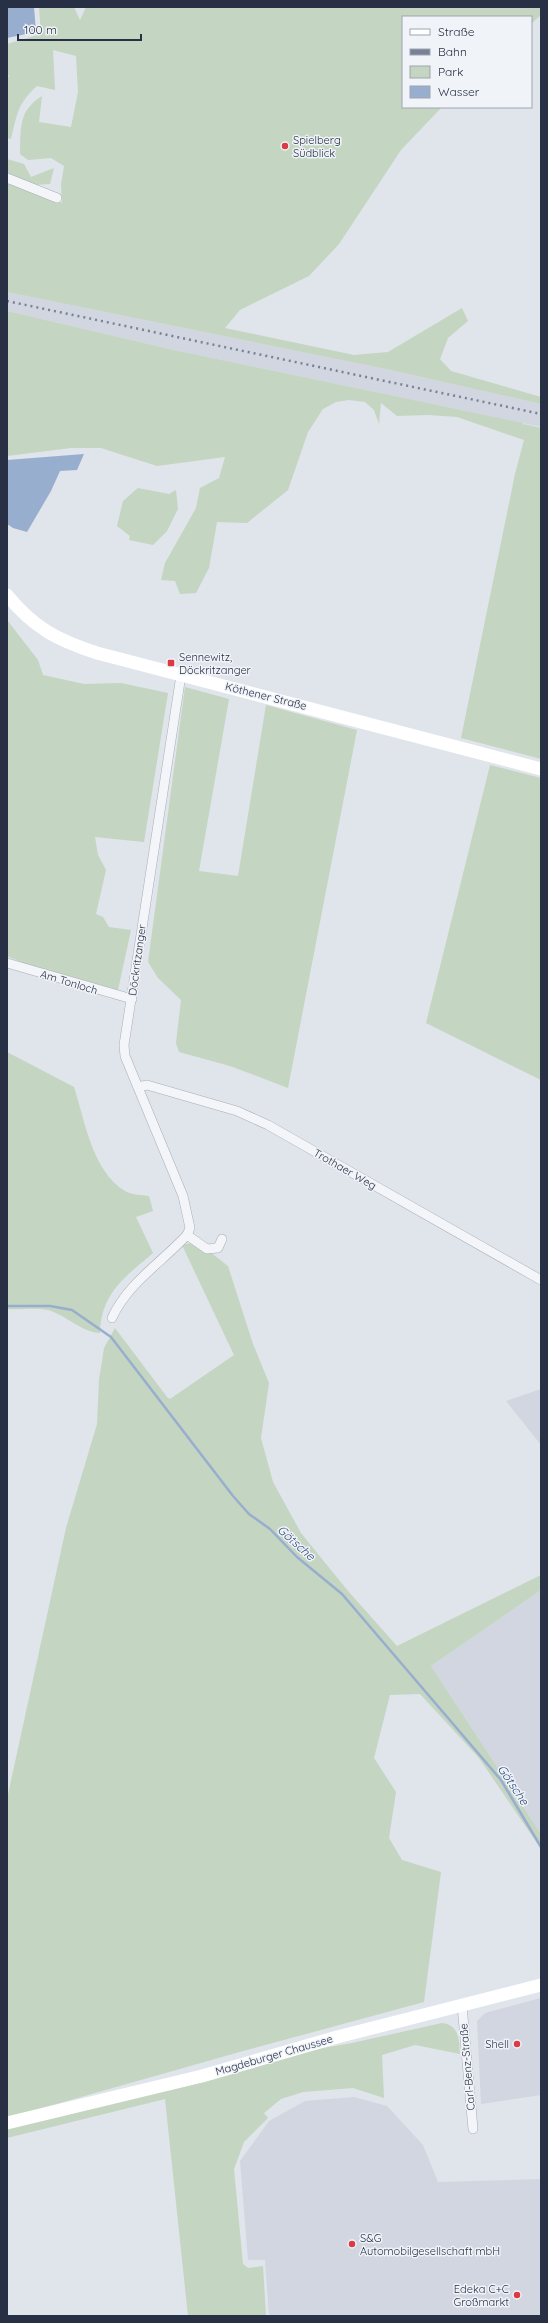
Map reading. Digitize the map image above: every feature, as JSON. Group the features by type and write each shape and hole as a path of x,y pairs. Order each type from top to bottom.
{"main road":[{"name":"Köthener Straße","path":"7,595 23,614 35,624 48,634 67,644 541,769"},
{"name":"Magdeburger Chaussee","path":"7,2123 202,2076 337,2037 541,1985"}],"street":[{"path":"7,178 57,198"},
{"name":"Döckritzanger","path":"181,674 124,1045 125,1056 183,1196 190,1228 187,1235"},
{"name":"Am Tonloch","path":"7,963 132,999"},
{"name":"Trothaer Weg","path":"138,1087 147,1085 177,1093 237,1111 268,1125 541,1280"},
{"path":"112,1318 118,1305 131,1289 187,1235 208,1249 218,1248 222,1239"},
{"name":"Carl-Benz-Straße","path":"462,2006 473,2129"}],"shaded area":[{"path":"7,292 386,369 541,404 541,427 174,350 7,311"},
{"path":"541,1389 541,1445 506,1401"},
{"path":"541,1590 541,1834 431,1666"},
{"path":"541,1998 541,2095 481,2104 477,2021 485,2013"},
{"path":"354,2097 387,2106 423,2145 438,2182 541,2179 541,2316 269,2316 265,2260 248,2260 240,2161 269,2121 305,2101"}],"green space":[{"path":"39,7 74,7 80,20 86,7 541,7 541,15 532,23 532,16 402,16 402,108 441,108 401,150 339,244 309,276 240,310 225,328 354,355 388,352 462,308 468,321 448,338 440,359 451,371 541,397 541,404 386,369 7,292 7,181 62,203 61,185 64,166 51,158 28,160 20,154 22,121 29,108 42,96 39,122 71,127 78,92 76,56 53,50 55,90 37,86 30,92 19,110 11,139 7,138 7,79 9,76 7,73 7,44 41,34"},
{"path":"7,159 24,164 31,177 54,168 50,184 32,185 7,175"},
{"path":"7,311 174,350 523,423 523,426 524,424 541,428 541,759 461,738 515,474 524,440 457,417 428,415 397,416 381,403 379,424 374,410 365,402 349,400 336,402 323,409 308,432 288,490 247,523 217,522 209,568 196,593 180,594 175,581 161,580 165,563 196,508 200,488 219,478 225,457 157,466 101,448 71,448 7,456"},
{"path":"138,488 169,494 176,490 178,509 167,531 153,545 129,540 130,536 117,526 123,501"},
{"path":"7,620 38,660 43,675 84,684 121,683 168,693 144,842 95,837 98,855 106,870 96,914 103,917 109,927 131,930 118,990 23,963 7,956"},
{"path":"185,687 229,699 199,871 238,876 266,705 357,730 288,1088 230,1066 179,1052 176,1043 181,1000 158,978 148,962"},
{"path":"490,765 541,778 541,1080 426,1023"},
{"path":"7,1052 74,1087 91,1144 105,1171 114,1182 125,1191 133,1194 149,1196 153,1211 136,1217 153,1253 124,1278 110,1296 101,1319 100,1333 86,1330 55,1312 48,1310 7,1309"},
{"path":"191,1243 210,1252 228,1266 253,1344 269,1383 261,1438 273,1482 301,1533 348,1591 397,1646 541,1575 541,1590 431,1666 541,1834 541,1849 479,1758 420,1694 390,1695 374,1758 396,1792 389,1838 402,1860 441,1872 424,2002 236,2053 7,2118 7,1799 66,1528 97,1424 99,1380 104,1348 115,1328 170,1399 234,1355 182,1245"},
{"path":"442,2023 448,2024 455,2030 458,2038 460,2054 415,2045 382,2055 384,2098 353,2088 303,2092 281,2099 264,2113 268,2118 244,2142 234,2169 243,2264 248,2268 263,2266 266,2316 188,2316 165,2099 7,2138 7,2127 311,2050 352,2043"}],"water":[{"path":"7,7 34,7 36,32 7,38"},
{"path":"84,454 77,470 60,471 51,491 27,532 13,528 7,524 7,460"}],"waterway":[{"name":"Götsche","path":"7,1306 50,1306 72,1310 111,1337 233,1496 249,1514 270,1529 297,1557 342,1594 501,1780 541,1847"}],"railway":[{"path":"7,301 541,414"}],"place":[{"name":"Spielberg Südblick","path":"285,146"},
{"name":"Sennewitz, Döckritzanger","path":"171,663"},
{"name":"Shell","path":"517,2044"},
{"name":"S&G Automobilgesellschaft mbH","path":"352,2244"},
{"name":"Edeka C+C Großmarkt","path":"517,2295"}]}
